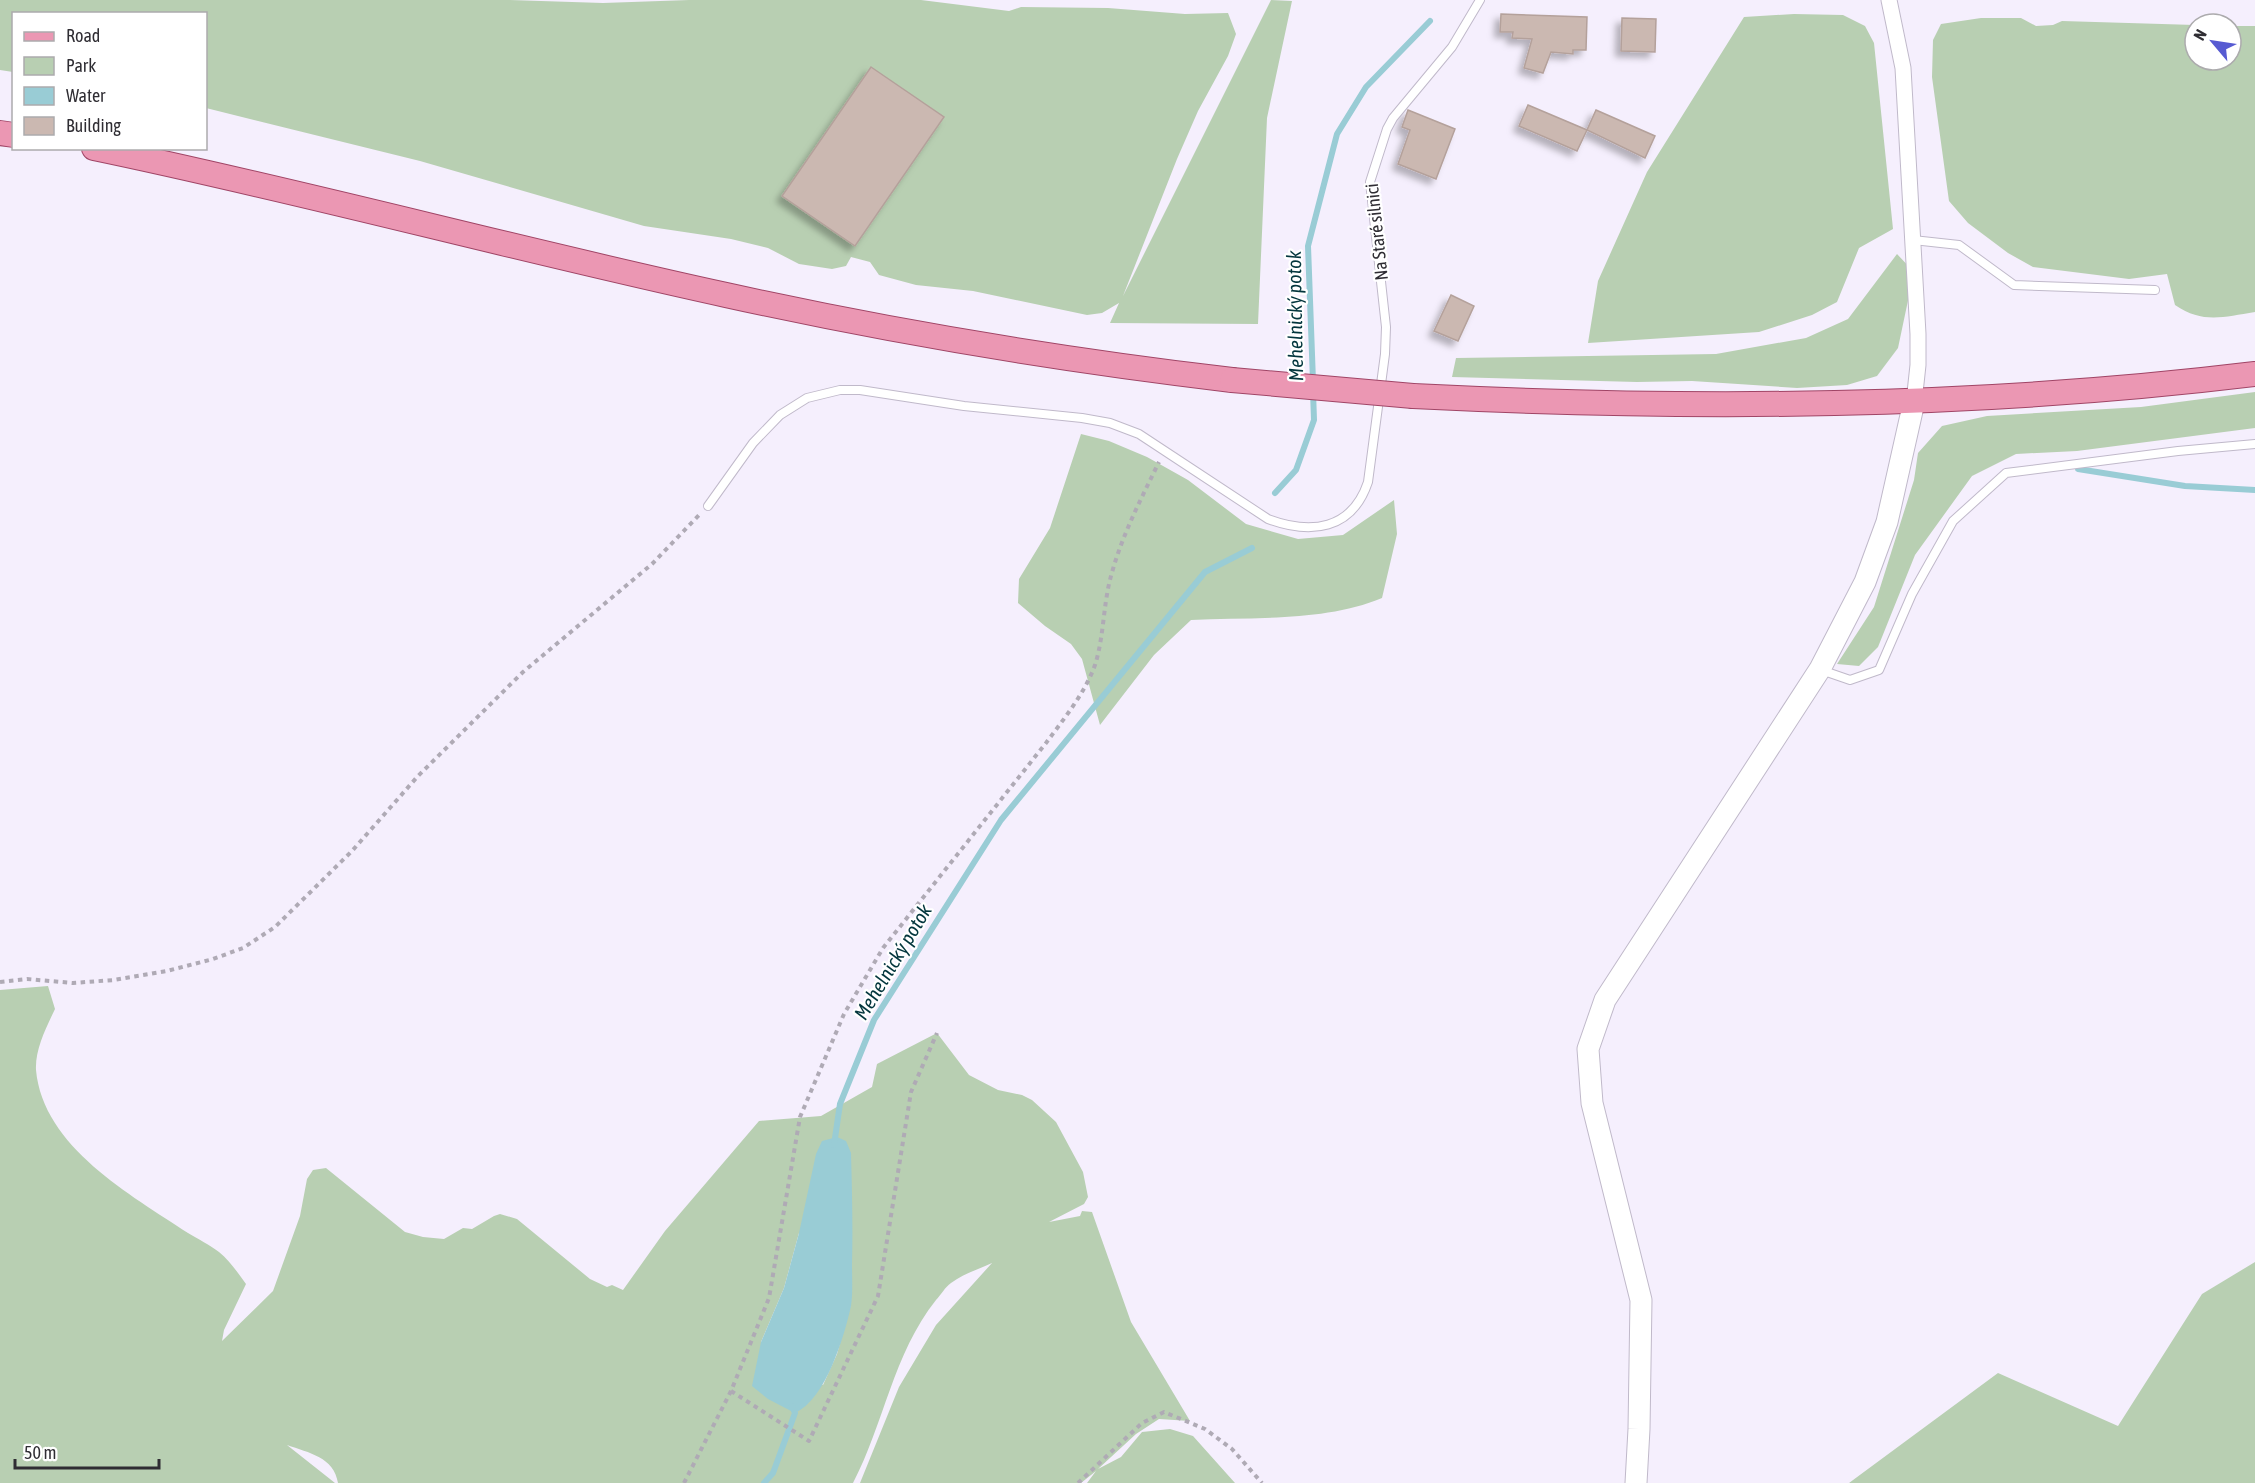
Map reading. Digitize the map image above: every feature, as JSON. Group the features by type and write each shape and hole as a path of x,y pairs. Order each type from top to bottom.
{"main road":[{"path":"103,150 290,190 832,318 999,349 1232,380 1413,396 1702,406 1914,402 2142,386 2255,374"}],"street":[{"path":"1636,1483 1641,1300 1592,1103 1588,1049 1605,1000 1820,669 1865,582 1887,522 1914,402 1918,365 1903,68 1889,0"}],"lane":[{"name":"Na Staré silnici","path":"708,506 753,443 780,415 807,398 840,390 860,390 964,406 1110,423 1139,434 1268,519 1297,527 1318,527 1334,523 1356,507 1363,497 1368,482 1385,354 1385,306 1370,192 1372,170 1386,129 1452,47 1480,0"},
{"path":"1913,240 1959,244 2014,285 2155,290"},
{"path":"1820,669 1850,680 1879,670 1912,594 1953,521 2006,473 2178,451 2255,444"}],"path":[{"path":"684,1483 731,1391 769,1298 800,1117 844,1014 883,948 1046,743 1067,715 1082,689 1094,667 1104,609 1122,542 1165,451"},
{"path":"0,982 27,979 73,983 114,980 167,971 213,959 243,948 275,927 352,851 418,776 523,672 652,564 708,506"},
{"path":"731,1391 809,1441 878,1296 911,1092 937,1033"},
{"path":"1078,1483 1142,1424 1164,1412 1205,1429 1232,1449 1262,1483"}],"green space":[{"path":"0,0 510,0 603,3 689,0 921,0 1009,11 1021,7 1108,8 1185,14 1228,13 1236,34 1228,56 1198,111 1177,159 1123,296 1271,0 1292,1 1267,118 1258,324 1110,323 1119,303 1102,313 1087,315 973,291 916,285 879,275 870,262 851,257 846,266 832,269 799,264 768,248 731,239 644,226 420,161 207,108 207,12 12,12 12,72 0,70"},
{"path":"1794,14 1843,15 1865,26 1874,43 1893,229 1859,248 1837,302 1812,315 1759,332 1588,343 1598,281 1647,172 1744,17"},
{"path":"1981,18 2021,18 2036,26 2053,25 2062,21 2183,25 2183,72 2243,72 2243,26 2255,26 2255,312 2214,318 2185,311 2175,305 2167,274 2129,279 2033,267 2008,253 1968,223 1949,201 1932,77 1933,40 1941,24"},
{"path":"1897,254 1914,272 1898,348 1877,376 1847,385 1797,388 1692,381 1637,382 1452,377 1456,358 1716,354 1806,338 1848,319"},
{"path":"2255,392 2255,428 2077,451 2016,454 1972,476 1915,555 1878,647 1859,666 1837,664 1874,607 1914,480 1918,453 1942,426 1987,416 2141,407"},
{"path":"1081,434 1109,441 1147,457 1188,480 1246,524 1298,539 1343,535 1394,500 1397,534 1382,598 1360,606 1312,615 1191,620 1154,655 1100,725 1082,659 1071,644 1018,603 1019,579 1050,528"},
{"path":"48,986 55,1009 39,1046 36,1070 42,1098 55,1123 72,1145 117,1185 219,1252 246,1284 224,1330 222,1341 273,1291 300,1216 307,1179 313,1170 326,1168 405,1232 423,1237 444,1239 463,1228 472,1229 500,1214 517,1219 590,1279 607,1287 612,1285 623,1290 665,1231 759,1121 821,1116 872,1087 877,1064 937,1033 969,1075 998,1090 1022,1095 1032,1100 1056,1122 1083,1172 1088,1197 1084,1204 1049,1222 1080,1216 1082,1211 1092,1212 1131,1322 1190,1421 1159,1419 1136,1434 1098,1469 1121,1457 1142,1432 1170,1429 1193,1436 1235,1483 1087,1483 1096,1471 1081,1483 860,1483 899,1387 936,1325 992,1263 966,1274 949,1285 921,1321 899,1366 864,1460 853,1483 338,1483 336,1474 326,1462 287,1445 335,1483 0,1483 0,990","holes":["799,1233 851,1304 837,1354 823,1385 761,1342 784,1288"]},
{"path":"2255,1262 2255,1483 1849,1483 1998,1373 2118,1426 2202,1294"}],"water":[{"path":"837,1137 846,1141 851,1153 851,1306 832,1366 816,1395 806,1406 795,1413 768,1399 752,1386 761,1342 784,1288 799,1233 816,1154 822,1141"}],"building":[{"path":"1501,14 1587,17 1586,50 1573,50 1573,54 1551,52 1543,73 1524,68 1532,39 1512,38 1513,32 1500,32"},
{"path":"1622,18 1656,19 1655,52 1621,51"},
{"path":"871,67 944,117 855,246 782,196"},
{"path":"1528,105 1587,130 1577,151 1519,126"},
{"path":"1408,110 1455,129 1436,179 1398,164 1410,130 1402,127"},
{"path":"1596,110 1655,136 1645,158 1587,130"},
{"path":"1451,295 1474,306 1458,341 1434,331"}],"waterway":[{"name":"Mehelnický potok","path":"1313,381 1308,246 1337,134 1366,87 1430,21"},
{"name":"Mehelnický potok","path":"1275,493 1296,470 1314,420 1313,391"},
{"path":"2078,469 2185,486 2255,490"},
{"name":"Mehelnický potok","path":"834,1145 840,1104 874,1020 1001,820 1205,572 1252,548"},
{"name":"Mehelnický potok","path":"764,1483 773,1473 795,1413 792,1406"}]}
